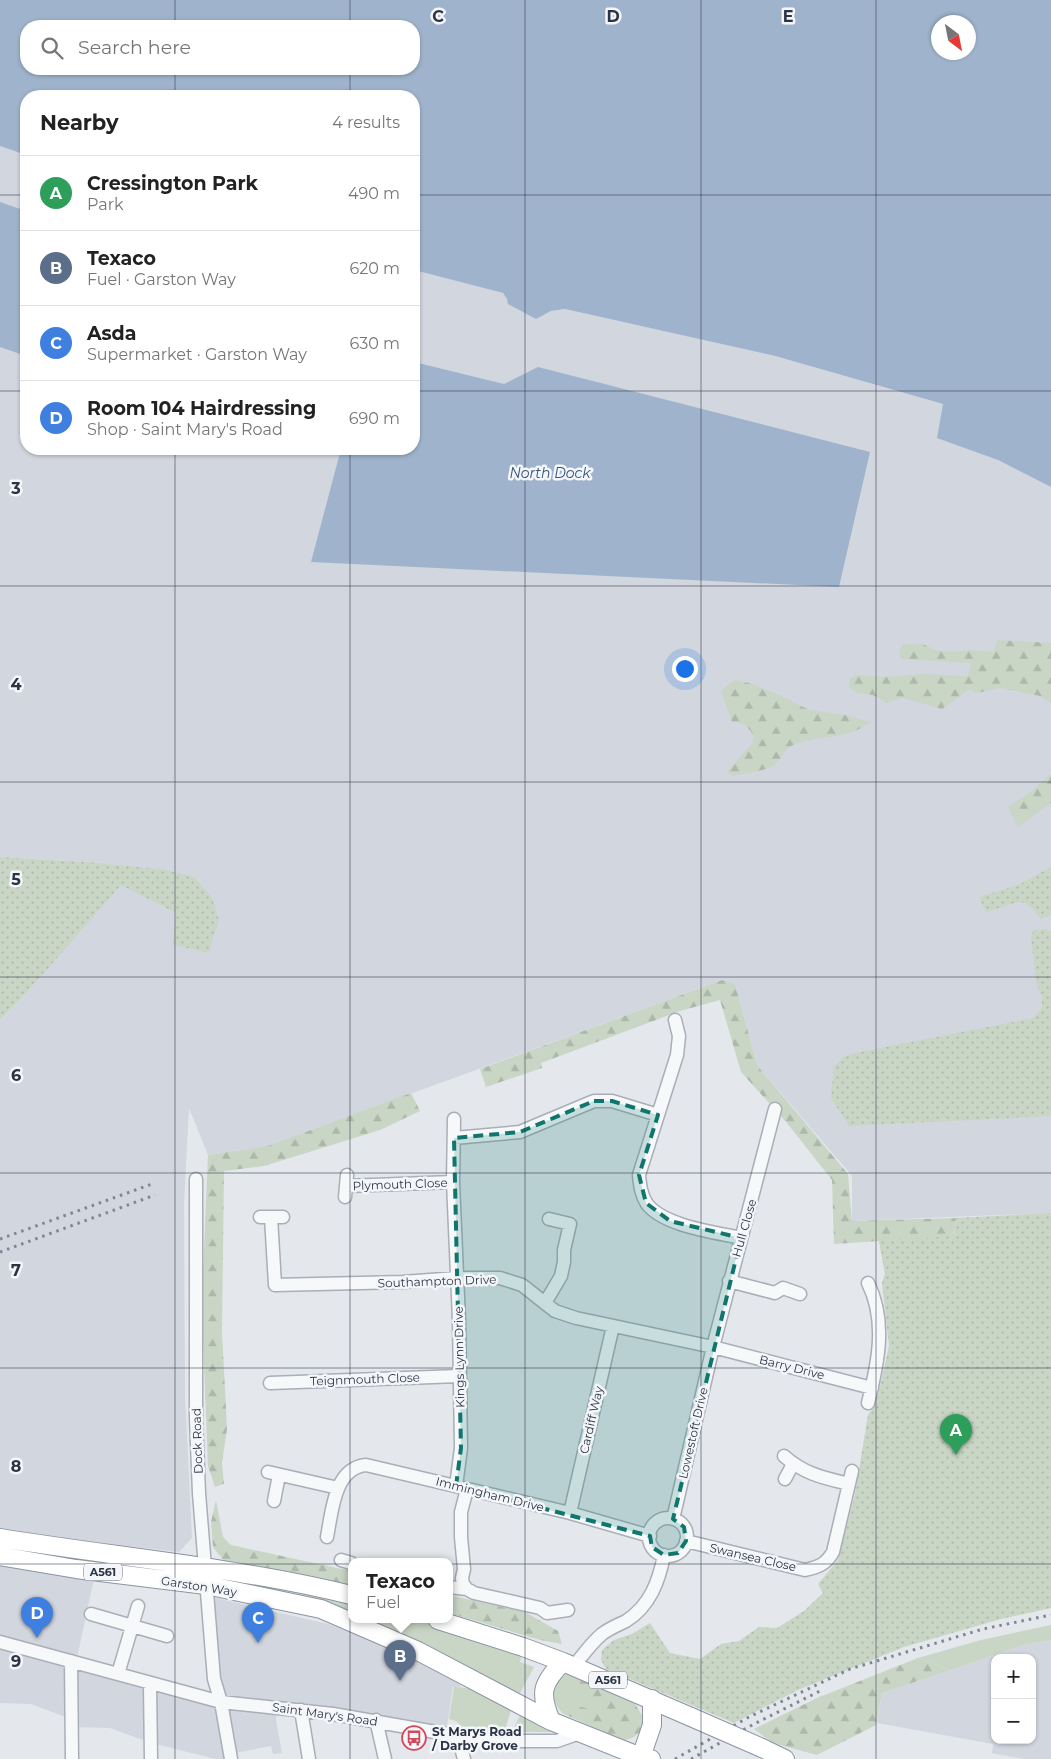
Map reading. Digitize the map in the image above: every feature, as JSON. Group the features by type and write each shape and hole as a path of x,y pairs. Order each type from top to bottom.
{"highway":[{"name":"Garston Way","path":"0,1538 204,1567 314,1586 348,1594"},
{"name":"Garston Way","path":"0,1556 76,1569 206,1585 328,1612 348,1621"},
{"name":"Garston Way","path":"353,1623 418,1651 551,1721 580,1733"},
{"name":"A561","path":"447,1623 523,1647 568,1664 691,1716 784,1759"},
{"path":"551,1721 544,1704 543,1693 550,1676 568,1664"},
{"path":"646,1758 652,1725 652,1699"},
{"name":"A561","path":"580,1733 646,1758"}],"street":[{"path":"675,1020 679,1036 676,1055 639,1175 641,1192 646,1203 655,1212 670,1221 741,1238"},
{"path":"454,1138 520,1132 594,1102 612,1101 658,1115"},
{"name":"Hull Close","path":"713,1347 774,1109"},
{"name":"Kings Lynn Drive","path":"454,1119 453,1182 461,1448 461,1537 464,1569 462,1578 463,1584 467,1588"},
{"name":"Dock Road","path":"196,1179 196,1418 199,1493 214,1679 221,1702 231,1759"},
{"name":"Plymouth Close","path":"346,1186 453,1182"},
{"name":"Southampton Drive","path":"271,1217 275,1285 500,1278 522,1285 555,1311 576,1318 713,1347"},
{"path":"545,1303 561,1276 570,1224 549,1219"},
{"path":"729,1281 775,1293 783,1288 800,1294"},
{"path":"868,1283 876,1305 880,1336 879,1352 868,1403"},
{"name":"Cardiff Way","path":"570,1514 613,1326"},
{"name":"Barry Drive","path":"713,1347 872,1388"},
{"name":"Lowestoft Drive","path":"673,1519 713,1347"},
{"name":"Teignmouth Close","path":"270,1383 459,1376"},
{"path":"786,1479 788,1460 821,1477 849,1484"},
{"name":"Immingham Drive","path":"327,1537 338,1488 345,1476 357,1466 366,1465 570,1514 650,1536"},
{"name":"Swansea Close","path":"686,1541 805,1570 819,1567 828,1560 833,1552 852,1471"},
{"path":"274,1501 273,1473 338,1488"},
{"path":"665,1518 679,1522 687,1534 683,1548 671,1556 657,1552 652,1547 650,1536 653,1526 665,1518"},
{"path":"568,1664 609,1629 626,1621 644,1605 657,1582 664,1555"},
{"path":"453,1587 467,1588 474,1593 540,1608 548,1618 568,1610"},
{"path":"118,1674 138,1606"},
{"path":"91,1614 167,1636"},
{"name":"Saint Mary's Road","path":"0,1642 221,1702 376,1720 458,1736 517,1741 557,1741 580,1733"},
{"path":"71,1660 72,1759"},
{"path":"150,1684 152,1759"},
{"path":"301,1710 309,1759"},
{"path":"376,1720 385,1759"},
{"path":"458,1736 464,1759"}],"highlighted area":[{"path":"594,1101 612,1101 658,1115 639,1175 646,1203 670,1221 741,1238 673,1519 684,1527 686,1541 678,1553 664,1555 652,1547 650,1536 456,1486 461,1448 454,1138 520,1132"}],"shaded area":[{"path":"0,146 20,153 20,455 420,455 420,272 503,293 507,299 535,319 551,311 565,309 775,356 943,404 998,460 1051,487 1051,1213 852,1221 852,1176 757,1065 735,985 722,980 268,1146 208,1155 189,1108 184,1204 185,1397 192,1538 179,1552 0,1531 0,1020 31,988 121,884 176,913 174,945 208,953 162,869 0,857"},
{"path":"0,1565 94,1579 76,1662 220,1701 207,1596 328,1624 393,1648 450,1677 462,1687 453,1687 446,1733 277,1708 276,1720 282,1753 273,1754 271,1746 230,1754 231,1759 216,1759 151,1743 110,1728 72,1727 71,1719 31,1704 0,1703"},
{"path":"1051,1640 1051,1759 1024,1759 992,1753 993,1744 1036,1744 1036,1654 997,1654 1023,1645"},
{"path":"991,1656 991,1744 877,1723 882,1693"}],"green space":[{"path":"997,640 1051,643 1051,703 1040,696 1000,688 977,693 970,689 942,709 903,698 887,703 873,695 856,693 849,687 850,678 858,675 884,677 925,674 968,676 971,663 901,659 899,650 905,644 923,644 935,650 951,652 970,650 994,652"},
{"path":"735,680 749,683 786,698 809,710 845,715 870,722 862,728 843,735 793,745 771,767 733,776 727,772 751,745 754,736 745,726 732,722 721,692"},
{"path":"1051,774 1051,803 1018,827 1008,807 1029,793"},
{"path":"0,857 162,869 194,877 212,897 219,920 208,953 173,945 176,913 121,885 31,988 0,1020"},
{"path":"1051,867 1051,915 1041,919 1027,904 1019,902 986,912 979,897 1020,884"},
{"path":"1045,929 1051,931 1051,1116 849,1126 831,1098 834,1067 844,1056 1033,1018 1042,1008 1042,998 1036,982 1031,936 1034,930"},
{"path":"722,980 735,984 757,1065 848,1174 852,1221 956,1218 954,1236 891,1265 882,1283 885,1274 879,1241 834,1244 832,1180 787,1123 741,1072 720,1000 680,1011 541,1063 542,1068 486,1087 480,1069"},
{"path":"411,1093 420,1111 380,1130 264,1166 224,1171 222,1332 227,1429 222,1463 224,1484 215,1487 208,1466 203,1339 203,1274 208,1155 268,1146"},
{"path":"1051,1213 1051,1608 1001,1619 904,1647 798,1690 734,1723 606,1669 601,1660 602,1650 614,1640 632,1634 650,1623 670,1653 700,1659 721,1644 739,1641 759,1627 777,1628 804,1611 823,1593 818,1584 838,1560 855,1494 868,1415 876,1404 889,1346 882,1283 885,1274 879,1241 954,1236 956,1218"},
{"path":"216,1500 223,1537 231,1545 348,1570 348,1587 224,1561 213,1547 211,1522"},
{"path":"231,1579 348,1601 348,1611 324,1601 277,1588"},
{"path":"453,1596 525,1612 558,1631 562,1644 540,1640 453,1614"},
{"path":"373,1623 429,1623 522,1654 520,1662 534,1667 518,1697"},
{"path":"1051,1625 1051,1640 991,1654 991,1656 950,1670 918,1658 981,1640"},
{"path":"918,1658 950,1670 882,1693 876,1725 817,1755 773,1743 754,1729 817,1698"},
{"path":"571,1672 635,1704 636,1736 626,1740 616,1737 562,1713 555,1701 554,1690 559,1680"},
{"path":"581,1677 635,1704 643,1717 643,1728 631,1738 625,1739 616,1737 562,1713 564,1706 572,1704 596,1711 600,1704 580,1686 579,1679"},
{"path":"454,1687 478,1691 511,1710 505,1730 464,1730 456,1721 449,1719"},
{"path":"521,1713 554,1729 552,1732 512,1732"}],"water":[{"path":"0,0 1051,0 1051,487 998,460 937,438 943,404 775,356 565,309 551,311 536,319 508,304 503,293 420,272 420,90 20,90 20,153 0,146"},
{"path":"0,202 20,209 20,354 0,347"},
{"name":"North Dock","path":"420,363 504,384 538,367 870,452 839,587 311,562 339,455 420,455"}],"railway":[{"path":"0,1239 152,1184"},
{"path":"0,1252 155,1195"},
{"path":"675,1759 749,1717 850,1669 983,1629 1051,1615"},
{"path":"691,1759 754,1724 822,1690"}],"place":[{"name":"Cressington Park","path":"956,1455"},
{"name":"Room 104 Hairdressing","path":"37,1638"},
{"name":"Asda","path":"258,1643"},
{"name":"Texaco","path":"400,1681"},
{"name":"St Marys Road / Darby Grove","path":"414,1738"}]}
